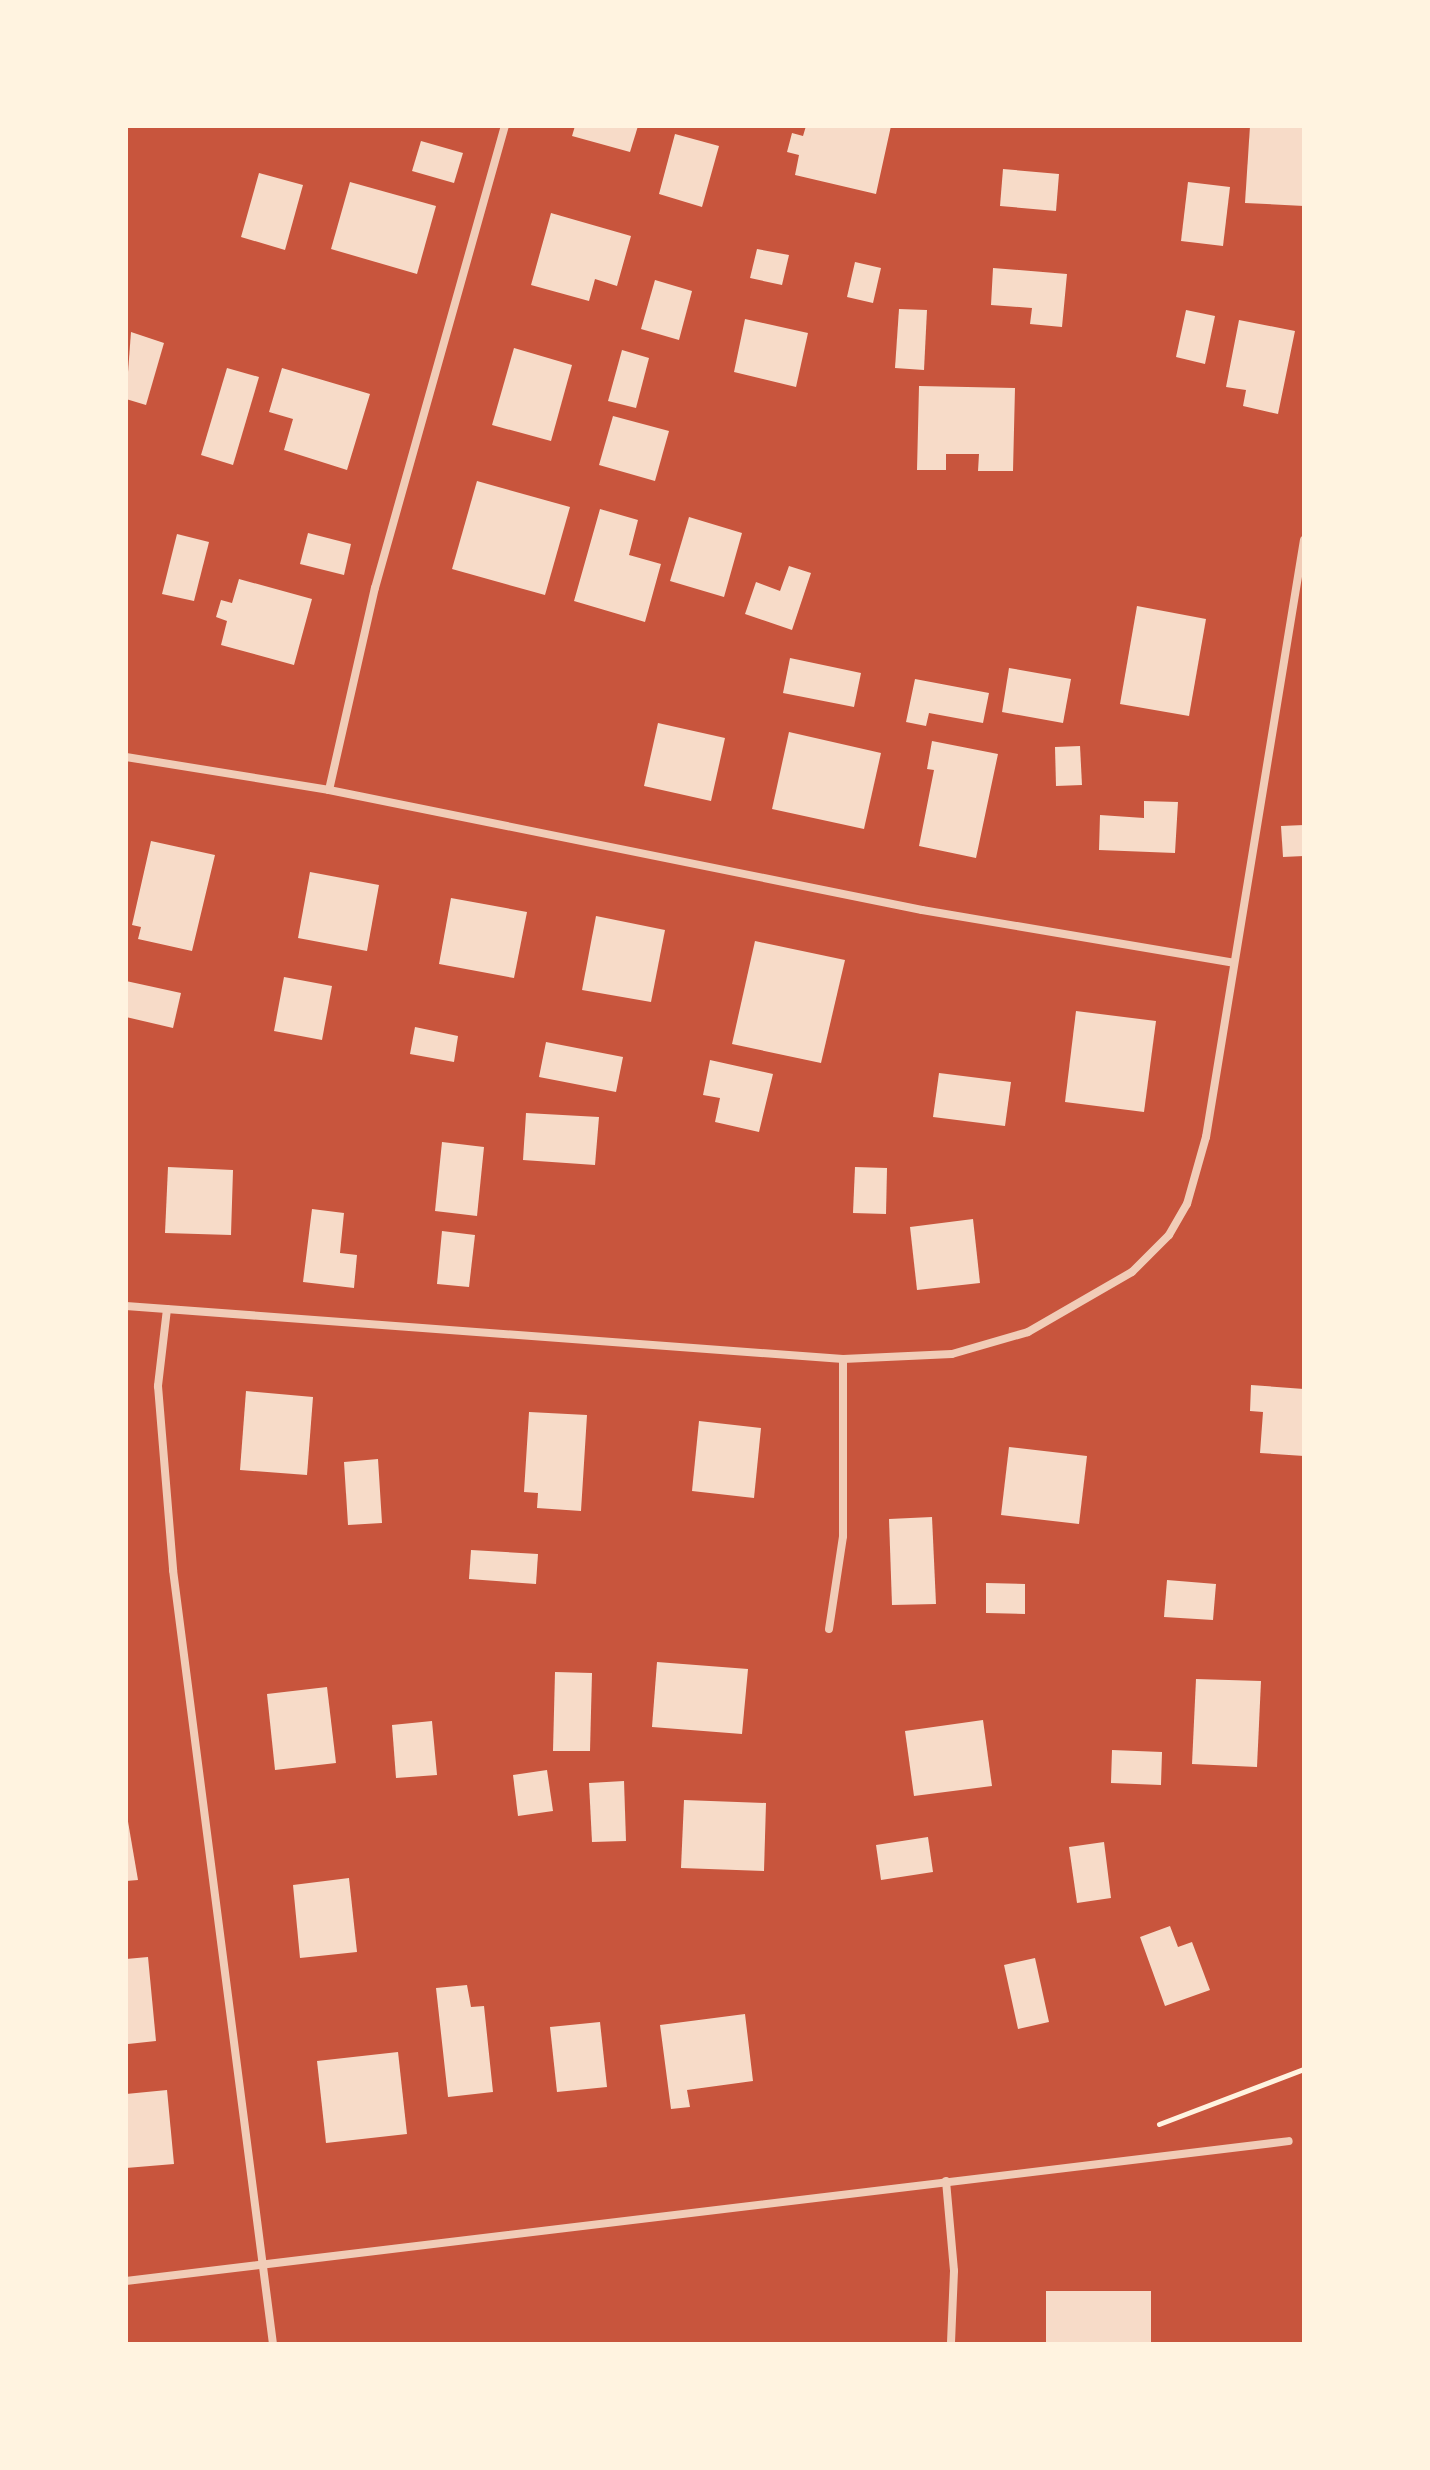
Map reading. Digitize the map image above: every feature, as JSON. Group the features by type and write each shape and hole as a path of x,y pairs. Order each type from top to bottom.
{"street":[{"path":"329,790 386,546 505,126"},
{"path":"126,1306 843,1359 952,1354 1007,1341 1061,1317 1149,1256 1169,1235 1197,1177 1304,540"},
{"path":"126,757 329,790 922,910 1234,963"},
{"path":"167,1309 158,1386 169,1527 198,1793 273,2344"},
{"path":"829,1629 843,1536 843,1359"},
{"path":"126,2281 1289,2141"},
{"path":"946,2181 954,2271 951,2344"}],"path":[{"path":"1149,2128 1304,2069"}],"building":[{"path":"575,126 638,126 630,152 572,136"},
{"path":"806,126 891,126 876,194 795,175 799,155 787,152 792,133 803,136"},
{"path":"1250,126 1304,126 1304,206 1245,203"},
{"path":"675,134 719,146 702,207 659,194"},
{"path":"421,141 463,153 454,183 412,171"},
{"path":"1003,169 1059,174 1056,211 1000,206"},
{"path":"259,173 303,185 285,250 241,237"},
{"path":"350,182 436,206 417,274 331,249"},
{"path":"1188,182 1230,187 1223,246 1181,241"},
{"path":"551,213 631,236 617,286 595,279 589,301 531,285"},
{"path":"757,249 789,255 782,285 750,278"},
{"path":"855,262 881,268 873,303 847,297"},
{"path":"993,268 1067,274 1062,327 1030,324 1032,308 991,305"},
{"path":"655,280 692,291 679,340 641,329"},
{"path":"899,309 927,310 924,370 895,368"},
{"path":"1186,310 1215,316 1205,364 1176,357"},
{"path":"745,319 808,333 796,387 734,372"},
{"path":"1239,320 1295,331 1278,414 1243,406 1246,390 1226,387"},
{"path":"131,332 164,343 146,405 126,399"},
{"path":"514,348 572,365 551,441 492,425"},
{"path":"622,350 649,358 636,408 608,401"},
{"path":"227,368 259,377 233,465 201,455"},
{"path":"282,368 370,394 347,470 284,450 293,419 269,412"},
{"path":"919,386 1015,388 1013,471 978,471 979,454 946,454 946,470 917,470"},
{"path":"613,416 669,431 655,481 599,465"},
{"path":"477,481 570,507 545,595 452,569"},
{"path":"600,509 638,520 629,555 661,564 645,622 574,601"},
{"path":"689,517 742,533 724,597 670,581"},
{"path":"308,533 351,544 344,575 300,564"},
{"path":"177,534 209,542 194,601 162,594"},
{"path":"789,566 811,573 792,630 745,614 756,582 780,591"},
{"path":"239,579 312,599 294,665 221,645 227,621 216,617 221,600 232,603"},
{"path":"1137,606 1206,619 1189,716 1120,704"},
{"path":"790,658 861,673 854,707 783,693"},
{"path":"1009,668 1071,679 1063,723 1002,712"},
{"path":"915,679 989,693 983,723 929,713 926,726 906,722"},
{"path":"658,723 725,738 711,801 644,786"},
{"path":"789,732 881,753 864,829 772,809"},
{"path":"932,741 998,754 976,858 919,846 934,770 927,769"},
{"path":"1080,746 1082,785 1056,786 1055,747"},
{"path":"1144,801 1178,802 1175,853 1099,850 1100,815 1144,818"},
{"path":"1304,825 1304,856 1283,857 1281,826"},
{"path":"151,841 215,855 192,951 138,939 141,927 132,925"},
{"path":"310,872 379,885 367,951 298,938"},
{"path":"451,898 527,912 514,978 439,964"},
{"path":"596,916 665,930 651,1002 582,990"},
{"path":"755,941 845,960 821,1063 732,1044"},
{"path":"284,977 332,986 322,1040 274,1031"},
{"path":"126,981 181,993 173,1028 126,1017"},
{"path":"1076,1011 1156,1021 1144,1112 1065,1102"},
{"path":"415,1027 458,1036 454,1062 410,1054"},
{"path":"546,1042 623,1057 616,1092 539,1077"},
{"path":"710,1060 773,1074 759,1132 715,1122 720,1098 703,1095"},
{"path":"939,1073 1011,1082 1005,1126 933,1117"},
{"path":"526,1113 599,1117 595,1165 523,1160"},
{"path":"442,1142 484,1147 477,1216 435,1211"},
{"path":"168,1167 233,1170 231,1235 165,1233"},
{"path":"855,1167 887,1168 886,1214 853,1213"},
{"path":"312,1209 344,1213 340,1253 357,1255 354,1288 303,1282"},
{"path":"973,1219 980,1283 917,1290 910,1227"},
{"path":"442,1231 475,1235 469,1287 437,1284"},
{"path":"1251,1385 1304,1389 1304,1456 1260,1453 1263,1412 1250,1411"},
{"path":"246,1391 313,1397 307,1475 240,1470"},
{"path":"529,1412 587,1415 581,1511 537,1508 538,1493 524,1492"},
{"path":"699,1421 761,1428 754,1498 692,1491"},
{"path":"1009,1447 1087,1456 1079,1524 1001,1515"},
{"path":"378,1459 382,1523 348,1525 344,1462"},
{"path":"932,1517 936,1604 892,1605 889,1519"},
{"path":"471,1550 538,1554 536,1584 469,1579"},
{"path":"1167,1580 1216,1584 1213,1620 1164,1617"},
{"path":"986,1583 1025,1584 1025,1614 986,1613"},
{"path":"657,1662 748,1669 742,1734 652,1727"},
{"path":"555,1672 592,1673 590,1751 553,1751"},
{"path":"1196,1679 1261,1681 1257,1767 1192,1764"},
{"path":"327,1687 336,1763 275,1770 267,1694"},
{"path":"983,1720 992,1786 914,1796 905,1731"},
{"path":"432,1721 437,1775 396,1778 392,1725"},
{"path":"1112,1750 1162,1752 1161,1785 1111,1783"},
{"path":"547,1770 553,1811 518,1816 513,1775"},
{"path":"624,1781 626,1841 592,1842 589,1783"},
{"path":"684,1800 766,1803 764,1871 681,1868"},
{"path":"126,1810 138,1880 126,1881"},
{"path":"928,1837 933,1872 881,1880 876,1845"},
{"path":"1104,1842 1111,1898 1077,1903 1069,1847"},
{"path":"349,1878 357,1952 300,1958 293,1885"},
{"path":"1170,1926 1178,1947 1192,1942 1210,1990 1165,2006 1140,1937"},
{"path":"148,1957 156,2041 128,2044 126,1959"},
{"path":"1035,1958 1049,2022 1018,2029 1004,1965"},
{"path":"467,1985 471,2007 484,2006 493,2092 448,2097 436,1988"},
{"path":"745,2014 753,2081 687,2090 690,2107 671,2109 660,2025"},
{"path":"600,2022 607,2087 557,2092 550,2027"},
{"path":"398,2052 407,2134 326,2143 317,2061"},
{"path":"167,2090 174,2164 126,2168 126,2094"},
{"path":"1046,2291 1151,2291 1151,2344 1046,2344"}]}
